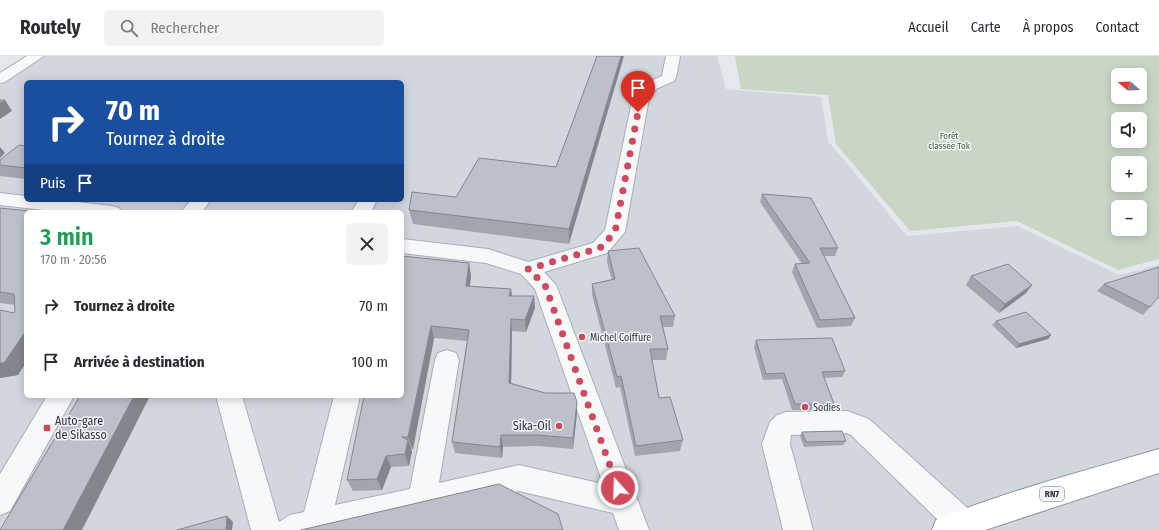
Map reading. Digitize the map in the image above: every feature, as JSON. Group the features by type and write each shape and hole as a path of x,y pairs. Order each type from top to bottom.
{"highway":[{"name":"RN7","path":"955,527 1004,509 1159,461"}],"street":[{"path":"0,79 37,56"},
{"path":"528,269 600,248 615,232 641,97 651,86 669,78 673,56"},
{"path":"0,65 19,67"},
{"path":"0,199 24,202"},
{"path":"26,202 95,210"},
{"path":"193,210 200,202"},
{"path":"404,246 488,256 528,269 545,285 634,530"},
{"path":"422,500 447,360"},
{"path":"0,501 60,398"},
{"path":"230,398 266,530"},
{"path":"303,527 345,398"},
{"path":"798,530 776,444 779,430 786,423 847,422 860,427 955,527"},
{"path":"303,527 519,478 624,502"}],"shaded area":[{"path":"45,56 717,56 726,89 821,97 828,141 907,236 1017,226 1119,275 1159,265 1159,530 0,530 0,85"}],"green space":[{"name":"Forêt classée Tok","path":"735,56 1159,56 1159,259 1118,270 1017,221 910,231 836,144 828,95 741,89"}],"building":[{"path":"597,56 621,56 569,229 409,210 412,192 456,197 479,158 556,167"},
{"path":"19,145 24,146 24,168 0,165 0,160"},
{"path":"762,194 811,198 838,248 820,248 855,318 820,320 795,264 810,263"},
{"path":"0,208 24,210 24,334 4,363 0,363 0,310 14,313 15,311 14,294 0,292"},
{"path":"639,248 675,316 660,316 668,349 650,349 659,398 670,397 683,440 636,446 621,376 617,377 592,284 615,279 608,251"},
{"path":"404,256 469,263 466,286 511,289 509,296 534,296 525,320 511,319 509,383 545,393 574,393 577,402 573,438 537,435 501,435 500,447 452,442 469,330 431,326 408,437 402,437 408,440 405,454 386,456 377,479 347,480 364,398 404,398"},
{"path":"1008,264 1032,285 1005,304 971,276"},
{"path":"1159,267 1159,296 1150,307 1104,284"},
{"path":"1026,312 1051,335 1019,344 996,321"},
{"path":"832,338 845,371 822,372 834,404 795,404 784,373 766,374 756,340"},
{"path":"79,398 133,398 63,530 0,530"},
{"path":"842,431 846,441 806,442 802,432"},
{"path":"499,484 558,514 563,530 301,530"},
{"path":"227,516 226,530 177,530"}],"place":[{"name":"Michel Coiffure","path":"582,337"},
{"name":"Sodies","path":"805,407"},
{"name":"Sika-Oil","path":"559,426"},
{"name":"Auto-gare de Sikasso","path":"47,428"}],"route":[{"path":"618,488 545,285 528,269 600,248 615,232 638,112"}]}
